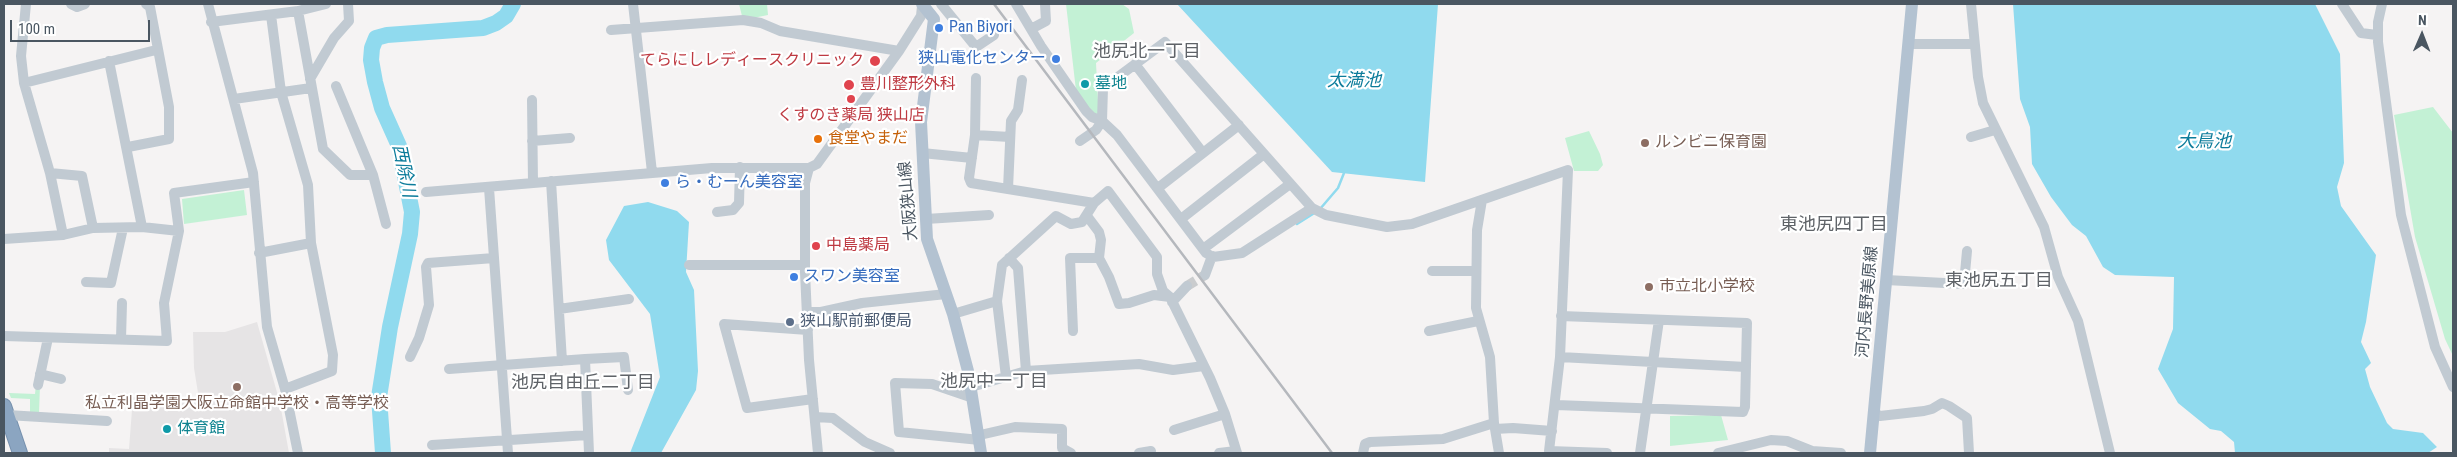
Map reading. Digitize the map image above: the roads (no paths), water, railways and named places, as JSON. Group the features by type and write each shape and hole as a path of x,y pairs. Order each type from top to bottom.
{"highway":[{"path":"5,411 20,453"}],"main road":[{"name":"河内長野美原線","path":"1870,453 1912,4"},
{"name":"大阪狭山線","path":"922,5 934,19 921,122 927,239 952,314 972,393 981,453"}],"street":[{"path":"26,4 21,56 24,83 50,173 63,235"},
{"path":"71,4 77,7 85,4"},
{"path":"128,147 169,139 169,107 156,50 150,8 146,4"},
{"path":"208,4 211,22 234,99 254,182 267,328 286,389 298,453"},
{"path":"211,22 298,12 326,4"},
{"path":"234,99 281,92 310,83 334,38 349,20 348,4"},
{"path":"633,4 652,172"},
{"path":"942,4 976,47 994,36"},
{"path":"1016,4 1086,111 1092,117 1102,121 1117,135 1203,249 1212,256 1242,253 1312,208"},
{"path":"1031,29 1046,21 1045,4"},
{"path":"1971,4 1974,44 1983,103 2044,227 2058,277 2078,321 2110,453"},
{"path":"2342,4 2361,33 2377,35"},
{"path":"2382,4 2377,35 2404,228 2435,347 2453,387"},
{"path":"426,192 489,188 652,172 740,168 809,168 817,164 828,150 899,51 921,16 922,5"},
{"path":"298,12 323,149 350,175 373,175"},
{"path":"271,15 281,92 308,185 311,242 333,355 332,371 286,389"},
{"path":"611,30 743,20 761,23 780,31 899,51"},
{"path":"1080,141 1096,130 1102,121 1103,88 1165,42 1312,208 1326,215 1387,227 1412,224 1568,170 1560,357 1556,405 1548,452 1607,453"},
{"path":"1908,44 1974,44"},
{"path":"24,83 156,50"},
{"path":"109,61 128,147 142,227"},
{"path":"1135,64 1203,153"},
{"path":"976,78 975,135 969,178 971,183 1094,203"},
{"path":"1008,189 1011,121 1018,110 1022,80"},
{"path":"336,86 373,175 386,224"},
{"path":"532,100 533,183"},
{"path":"1158,188 1239,126"},
{"path":"1971,137 1995,130"},
{"path":"975,135 1010,137"},
{"path":"532,141 570,138"},
{"path":"922,153 972,158"},
{"path":"1181,219 1264,154"},
{"path":"717,212 733,210 739,203 740,168"},
{"path":"809,168 804,183 805,265 818,453"},
{"path":"50,173 82,176 93,228"},
{"path":"551,181 562,361"},
{"path":"4,336 166,341 164,303 179,230 174,193 254,182"},
{"path":"1203,249 1290,184"},
{"path":"489,188 508,453"},
{"path":"1006,377 997,301 1002,265 1056,216 1071,224 1082,222 1094,203 1108,191 1158,256 1157,274 1163,291 1171,299 1226,414 1236,452 1219,453"},
{"path":"1482,200 1477,230 1478,321 1490,357 1499,453"},
{"path":"926,219 989,215"},
{"path":"1087,216 1099,232 1101,240 1099,258 1109,277 1119,304 1154,296 1171,299 1187,286"},
{"path":"4,239 63,235 93,228 142,227 179,230"},
{"path":"86,282 111,283 123,228"},
{"path":"259,253 311,242"},
{"path":"1886,280 1964,284 1967,251"},
{"path":"1205,275 1212,256"},
{"path":"410,358 419,338 429,305 426,267 428,263 494,258"},
{"path":"1009,258 1018,268 1026,372"},
{"path":"1073,332 1070,258 1099,258"},
{"path":"690,265 805,265"},
{"path":"1432,271 1476,271"},
{"path":"807,312 821,312 862,303 946,294"},
{"path":"559,309 629,299"},
{"path":"952,314 997,301"},
{"path":"121,340 122,303"},
{"path":"1556,405 1743,412 1746,367 1747,323 1561,316"},
{"path":"1640,453 1654,363 1658,320"},
{"path":"1429,331 1478,321"},
{"path":"808,330 724,324 747,408 813,398"},
{"path":"48,338 39,380 61,379"},
{"path":"449,369 627,357 628,390"},
{"path":"1560,357 1746,367"},
{"path":"585,359 589,453"},
{"path":"1071,453 1062,448 1062,428 1015,427 980,437 899,432 895,383 932,384 972,393 1006,377 1026,372 1139,364 1173,370 1204,366"},
{"path":"1874,414 1880,416 1924,411 1942,403 1967,418 1969,453"},
{"path":"5,411 107,421"},
{"path":"1174,430 1226,414"},
{"path":"815,417 833,418 865,442 890,453"},
{"path":"1363,453 1365,444 1370,442 1443,439 1495,426 1552,431"},
{"path":"432,445 588,435"},
{"path":"1718,453 1771,440 1787,441 1812,451 1841,453"},
{"path":"1139,453 1151,451"}],"water":[{"name":"太満池","path":"1177,4 1438,4 1425,182 1332,172"},
{"name":"大鳥池","path":"2013,4 2315,4 2340,54 2344,163 2337,187 2341,206 2376,255 2366,322 2361,342 2371,363 2365,369 2370,387 2387,423 2393,429 2423,433 2437,447 2428,453 2235,453 2234,442 2221,431 2210,429 2178,403 2158,369 2173,329 2174,277 2115,275 2103,267 2086,236 2072,225 2051,197 2032,164 2030,127 2020,99"},
{"path":"648,202 677,211 689,222 686,272 694,290 698,371 696,390 661,453 630,453 660,377 650,314 609,260 606,240 624,206"}],"waterway":[{"name":"西除川","path":"383,453 379,397 390,327 410,234 412,212 399,146 382,108 375,82 371,60 372,48 376,38 387,35 483,28 496,23 506,16 513,4"},
{"path":"1320,209 1338,188 1344,173"},
{"path":"1297,224 1316,212"}],"tunnel":[{"path":"1187,286 1205,275"}],"railway":[{"path":"994,4 1332,453"}],"place":[{"name":"Pan Biyori","path":"939,28"},
{"name":"狭山電化センター","path":"1056,59"},
{"name":"てらにしレディースクリニック","path":"875,61"},
{"name":"墓地","path":"1085,84"},
{"name":"豊川整形外科","path":"849,85"},
{"name":"くすのき薬局 狭山店","path":"851,99"},
{"name":"食堂やまだ","path":"818,139"},
{"name":"ルンビニ保育園","path":"1645,143"},
{"name":"ら・むーん美容室","path":"665,183"},
{"name":"中島薬局","path":"816,246"},
{"name":"スワン美容室","path":"794,277"},
{"name":"市立北小学校","path":"1649,287"},
{"name":"狭山駅前郵便局","path":"790,322"},
{"name":"私立利晶学園大阪立命館中学校・高等学校","path":"237,387"},
{"name":"体育館","path":"167,429"}],"district":[{"name":"池尻北一丁目","path":"1147,52"},
{"name":"東池尻四丁目","path":"1834,225"},
{"name":"東池尻五丁目","path":"1999,281"},
{"name":"池尻中一丁目","path":"994,382"},
{"name":"池尻自由丘二丁目","path":"583,383"}]}
